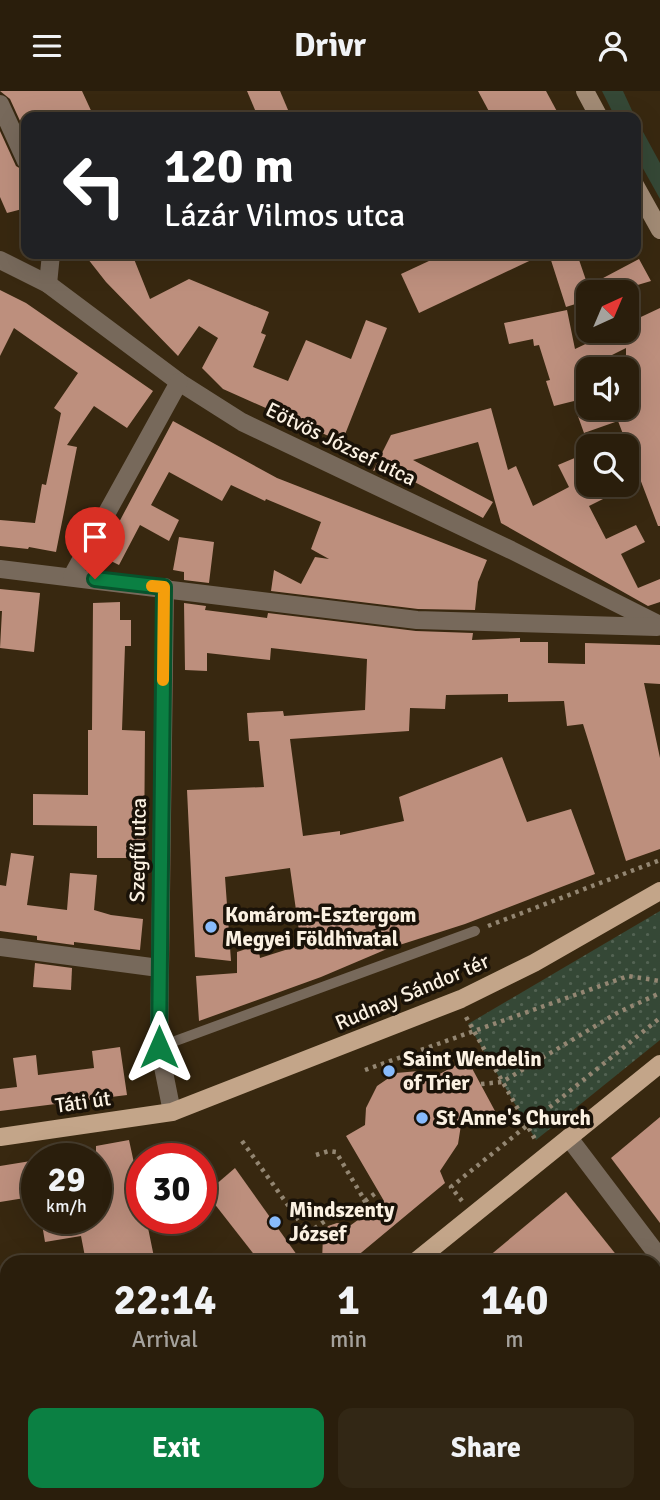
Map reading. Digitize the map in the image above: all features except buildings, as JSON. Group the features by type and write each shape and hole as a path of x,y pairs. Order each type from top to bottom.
{"main road":[{"path":"586,91 596,112"},
{"path":"641,195 660,230"},
{"name":"Rudnay Sándor tér","path":"172,1112 457,1001 534,963 660,891"},
{"path":"423,1255 660,1064"},
{"name":"Táti út","path":"0,1137 172,1112"}],"street":[{"path":"0,104 21,150"},
{"path":"48,284 50,259"},
{"name":"Eötvös József utca","path":"0,260 48,284 179,381 242,422 511,550 660,626"},
{"path":"72,576 179,381"},
{"name":"Eötvös József utca","path":"0,569 417,620 660,626"},
{"name":"Szegfű utca","path":"164,587 159,1047 172,1112"},
{"path":"0,947 159,968"},
{"path":"569,1137 658,1255"}],"lane":[{"name":"Rudnay Sándor tér","path":"159,1047 475,931"}],"path":[{"path":"475,931 660,860"},
{"path":"365,1069 628,976 660,981"},
{"path":"481,1084 502,1081 617,1013 660,993"},
{"path":"457,1001 545,1157"},
{"path":"472,1215 451,1187 660,1018"},
{"path":"242,1141 305,1229 311,1231 347,1205 356,1208 362,1217"},
{"path":"316,1155 329,1150 336,1152 365,1201"},
{"path":"356,1208 377,1192"},
{"path":"326,1208 332,1216"}],"green space":[{"path":"602,91 623,91 633,112 612,112"},
{"path":"641,128 660,163 660,199 641,165"},
{"path":"660,911 660,1040 536,1140 468,1024"}],"slow traffic":[{"path":"152,586 164,587 163,680"}],"place":[{"name":"Komárom-Esztergom Megyei Földhivatal","path":"211,927"},
{"name":"Saint Wendelin of Trier","path":"389,1071"},
{"name":"St Anne's Church","path":"422,1118"},
{"name":"Mindszenty József","path":"275,1222"}],"route":[{"path":"95,579 164,587 159,1047"}]}
